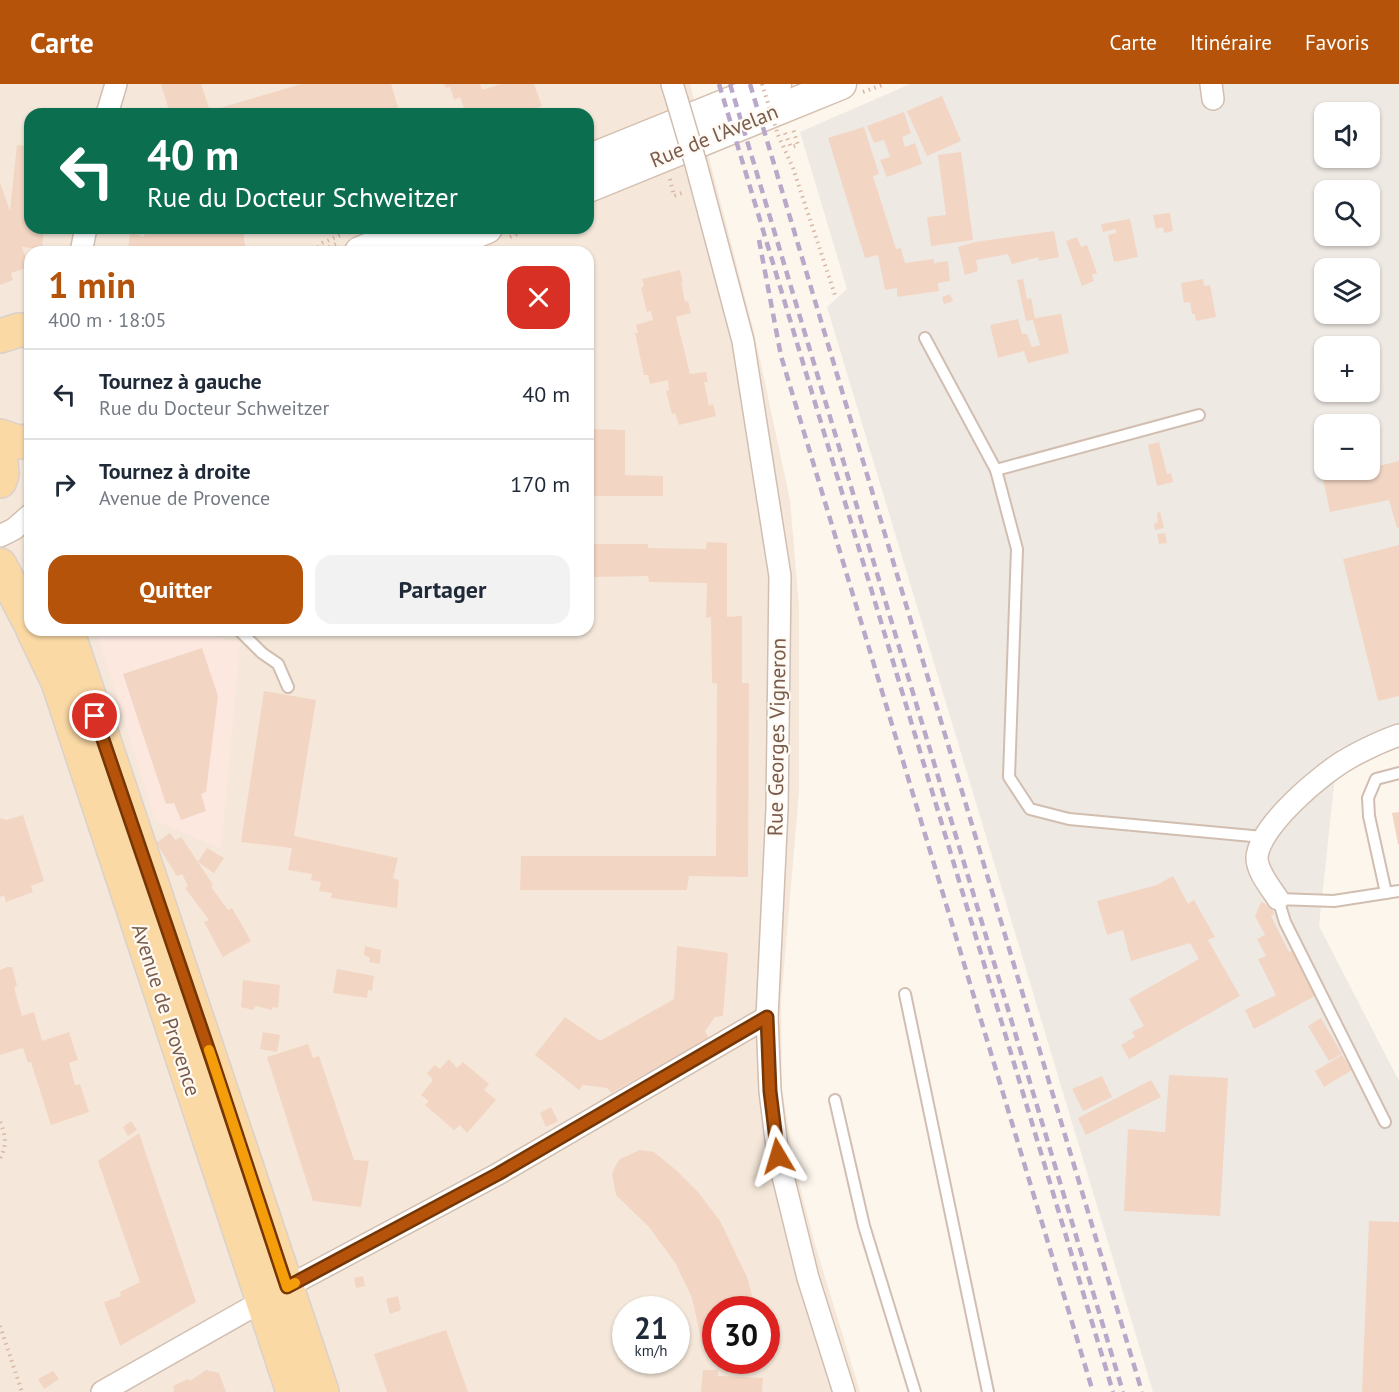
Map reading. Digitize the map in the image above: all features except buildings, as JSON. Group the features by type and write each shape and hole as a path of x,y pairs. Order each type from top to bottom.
{"main road":[{"name":"Rue de l'Avelan","path":"594,158 776,84"},
{"name":"Rue de l'Avelan","path":"594,185 841,84"},
{"path":"355,242 392,234"},
{"path":"443,246 472,234"},
{"path":"0,436 18,442 24,442"},
{"path":"0,452 2,468 0,481"},
{"path":"1,567 24,611"},
{"name":"Avenue de Provence","path":"36,636 58,682 275,1295 322,1392"},
{"name":"Avenue de Provence","path":"69,636 275,1295 293,1392"}],"street":[{"path":"109,108 116,84"},
{"name":"Rue Georges Vigneron","path":"675,92 743,340 780,576 777,809 767,1017 770,1091 778,1156 808,1278 844,1392"},
{"path":"0,536 14,529 24,520"},
{"path":"1278,899 1262,874 1257,859 1263,837 1283,813 1316,782 1347,759 1399,735"},
{"path":"102,1392 498,1174 767,1017"}],"lane":[{"path":"925,339 996,470 1017,549 1009,777 1030,809 1069,819 1263,837"},
{"path":"996,470 1199,415"},
{"path":"244,636 278,664 288,687"},
{"path":"1386,893 1368,798 1376,779 1399,773"},
{"path":"1385,1122 1285,922 1278,899 1334,901 1399,891"},
{"path":"905,994 988,1392"},
{"path":"835,1100 864,1226 915,1392"}],"path":[{"path":"762,84 777,135 793,168 835,295"},
{"path":"786,133 790,147 798,145 793,130"},
{"path":"670,180 674,196 682,194"},
{"path":"319,246 322,243 355,242"},
{"path":"0,1122 6,1141 5,1150 0,1158"},
{"path":"0,1326 22,1392"}],"shaded area":[{"path":"0,84 690,84 754,332 790,500 799,606 799,792 781,1002 782,1088 794,1163 814,1241 860,1392 0,1392"},
{"path":"910,84 1399,84 1399,727 1338,749 1319,926 1399,1081 1399,1392 1153,1392 827,307 847,289 800,132"},
{"path":"98,636 213,636 240,643 221,849 155,820"}],"railway":[{"path":"719,84 1113,1392"},
{"path":"730,84 1123,1392"},
{"path":"750,84 1142,1392"},
{"path":"759,240 781,356 1093,1392"}],"slow traffic":[{"path":"209,1050 287,1287 295,1283"}],"route":[{"path":"95,716 287,1287 498,1174 767,1017 770,1091 778,1156"}]}
